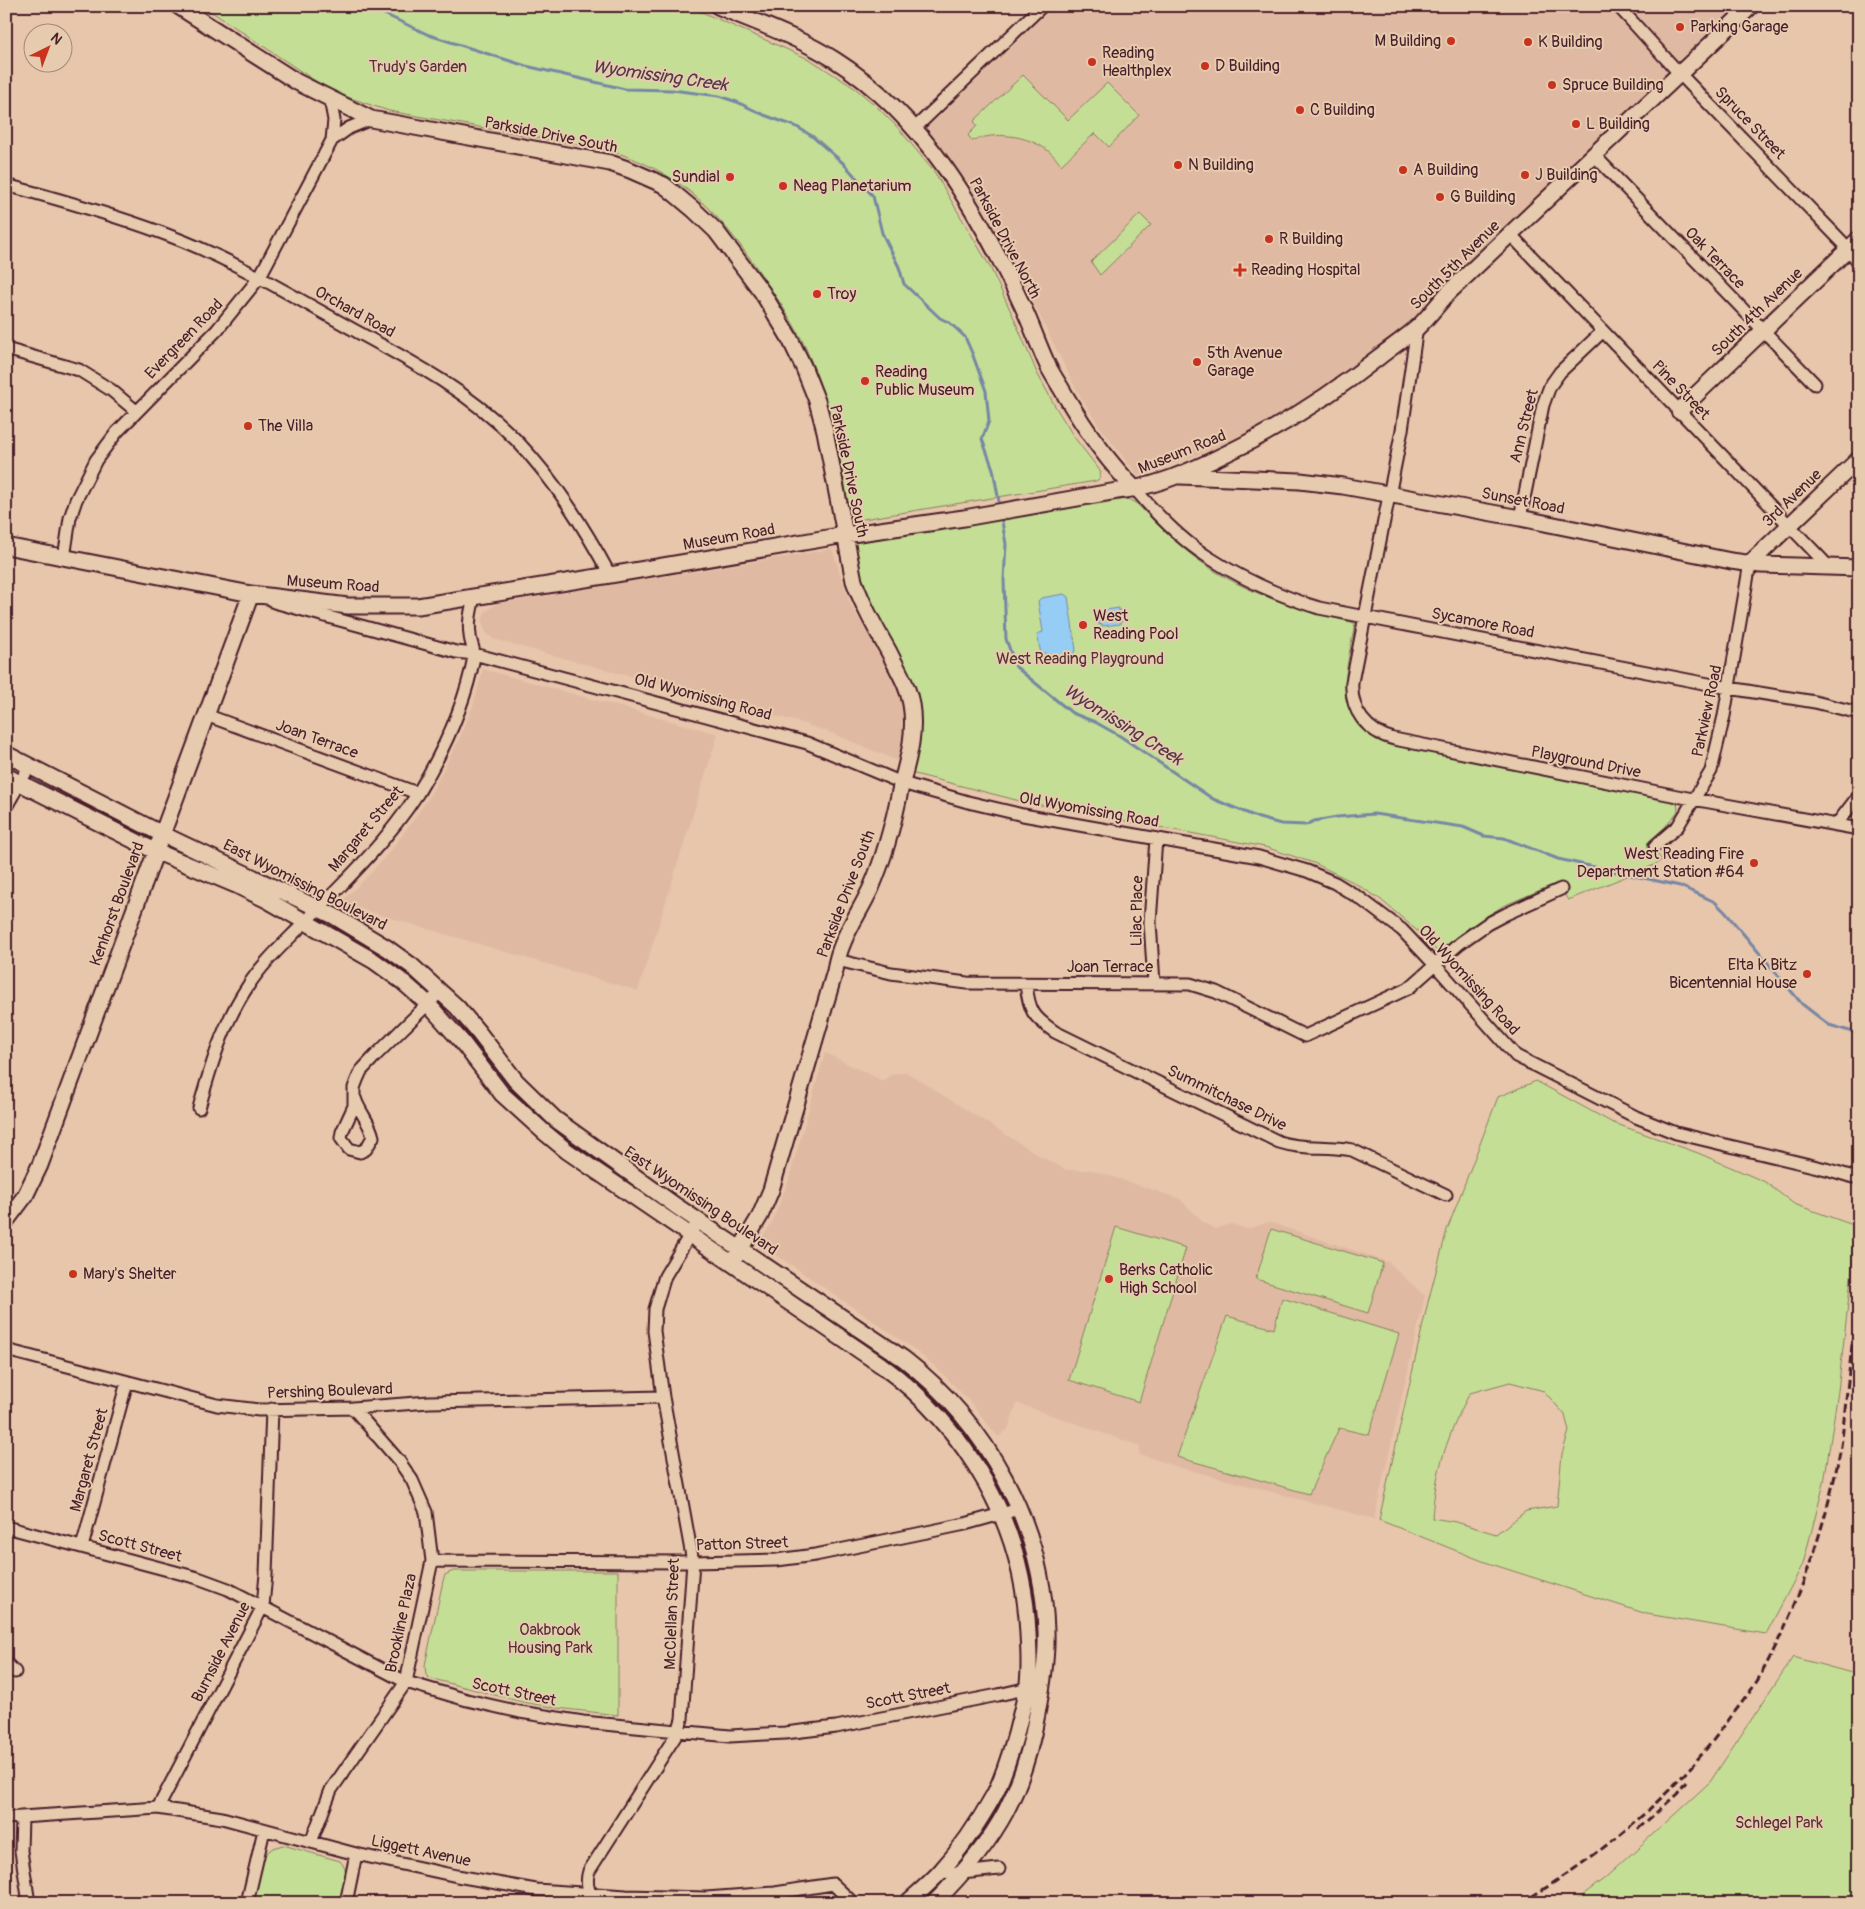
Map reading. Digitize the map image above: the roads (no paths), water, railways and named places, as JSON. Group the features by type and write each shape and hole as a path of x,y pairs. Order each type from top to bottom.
{"street":[{"name":"Parkside Drive South","path":"178,6 297,82 371,118 610,163 664,186 716,231 762,292 789,337 803,366 817,401 825,431 854,581 862,603 902,676 911,703 913,728 910,755 896,812 875,879 850,927 837,960 771,1190 760,1216 732,1263"},
{"name":"Parkside Drive North","path":"718,6 800,41 834,60 873,88 915,128 969,203 1002,262 1048,366 1088,433 1122,477 1135,490"},
{"path":"915,128 1042,6"},
{"name":"Spruce Street","path":"1618,6 1679,73 1854,244 1859,263"},
{"name":"South 5th Avenue","path":"1354,673 1402,430 1417,327 1448,293 1751,6"},
{"name":"Evergreen Road","path":"64,558 70,518 83,484 108,443 136,411 217,330 260,278 332,140 334,120 330,99"},
{"name":"Evergreen Road","path":"332,140 350,128 371,118"},
{"name":"Oak Terrace","path":"1593,154 1815,384"},
{"name":"Orchard Road","path":"6,185 110,215 182,241 260,278 442,380 471,400 496,421 518,442 550,479 578,518 610,575"},
{"name":"Pine Street","path":"1510,234 1829,567"},
{"name":"South 4th Avenue","path":"1679,411 1854,244"},
{"name":"Museum Road","path":"6,546 251,594 348,606 418,606 844,535 1135,490 1179,476 1243,446 1312,406 1345,384 1417,327"},
{"name":"Ann Street","path":"1520,518 1543,405 1550,386 1560,372 1602,331"},
{"path":"6,348 79,370 111,390 136,411"},
{"name":"3rd Avenue","path":"1750,563 1859,459"},
{"name":"Sunset Road","path":"1179,476 1300,481 1343,486 1761,565 1859,568"},
{"name":"Sycamore Road","path":"1135,490 1187,542 1208,557 1248,580 1319,608 1729,688 1815,702 1859,713"},
{"name":"Parkview Road","path":"1655,846 1678,826 1696,799 1711,771 1742,623 1750,563"},
{"name":"Old Wyomissing Road","path":"251,594 303,611 446,650 474,654 791,738 832,752 902,783 968,802 1023,815 1259,857 1280,862 1322,877 1361,899 1402,930 1516,1056 1636,1117 1684,1136 1853,1177"},
{"name":"Kenhorst Boulevard","path":"6,1221 25,1196 40,1165 251,594"},
{"name":"Margaret Street","path":"199,1108 221,1037 248,985 274,952 370,855 417,793 441,750 454,720 474,654 469,617 474,597"},
{"name":"Playground Drive","path":"1354,673 1351,693 1360,716 1368,726 1387,737 1696,799 1859,829"},
{"name":"Joan Terrace","path":"206,715 417,793"},
{"name":"East Wyomissing Boulevard","path":"6,754 28,767 162,834 334,916 387,948 441,991 469,1021 516,1081 555,1119 698,1221 904,1359 941,1390 969,1423 987,1448 1004,1477 1019,1510 1035,1557 1041,1584 1046,1632 1043,1685 1030,1750 1012,1797 995,1828 962,1873 934,1903"},
{"path":"6,807 13,780 28,767"},
{"name":"East Wyomissing Boulevard","path":"13,780 155,851 236,885 287,911 374,960 428,1004 462,1042 502,1094 567,1151 881,1365 928,1403 973,1460 1001,1514 1023,1586 1029,1658 1027,1687 1015,1738 995,1793 962,1844 940,1872 907,1903"},
{"path":"1836,826 1859,795"},
{"name":"Lilac Place","path":"1154,983 1150,922 1156,839"},
{"path":"1436,966 1460,943 1487,924 1561,889"},
{"name":"Joan Terrace","path":"837,960 924,979 967,983 1180,983 1209,989 1305,1036 1409,988 1436,966"},
{"name":"Summitchase Drive","path":"1026,984 1030,1005 1037,1019 1055,1032 1279,1142 1298,1147 1338,1147 1352,1150 1366,1155 1446,1195"},
{"path":"355,1098 354,1088 365,1066 441,991"},
{"name":"McClellan Street","path":"592,1898 587,1877 589,1871 678,1732 682,1719 692,1562 668,1416 663,1397 654,1331 656,1309 665,1276 698,1221"},
{"name":"Pershing Boulevard","path":"6,1350 217,1405 259,1410 353,1408 429,1402 663,1397"},
{"name":"Margaret Street","path":"82,1547 127,1382"},
{"path":"928,1403 941,1390"},
{"name":"Brookline Plaza","path":"312,1842 331,1790 406,1682 432,1561 426,1512 412,1480 399,1461 353,1408"},
{"name":"Burnside Avenue","path":"158,1808 263,1606 266,1574 272,1409"},
{"name":"Patton Street","path":"432,1561 692,1562 801,1558 959,1525 1019,1510"},
{"name":"Scott Street","path":"6,1527 198,1578 228,1588 406,1682 467,1700 520,1712 583,1722 738,1736 808,1732 992,1697 1027,1687 1043,1685"},
{"path":"6,1663 15,1672"},
{"name":"Liggett Avenue","path":"6,1818 158,1808 222,1818 356,1854 457,1876 592,1898 626,1896 706,1898 776,1893 833,1884 852,1903"},
{"path":"22,1817 22,1867 29,1903"},
{"path":"247,1903 264,1830"},
{"path":"346,1903 356,1854"},
{"path":"940,1872 962,1873 999,1869"}],"water":[{"path":"1064,594 1068,597 1076,650 1073,654 1051,658 1045,653 1041,654 1037,634 1043,632 1038,601 1041,598"},
{"path":"1119,608 1123,621 1120,624 1099,625 1098,613 1100,611"}],"waterway":[{"name":"Wyomissing Creek","path":"367,6 429,35 526,66 625,89 672,90 719,96 797,127 812,136 843,163 873,196 882,233 899,267 904,284 940,318 950,323 965,337 986,391 989,421 982,439 993,469 1000,507"},
{"name":"Wyomissing Creek","path":"1001,516 1006,544 1004,580 1006,639 1016,667 1072,713 1095,722 1120,736 1213,799 1259,818 1281,824 1306,825 1314,821 1337,817 1374,814 1463,827 1484,836 1504,838 1558,859 1680,886 1715,902 1802,1004 1829,1025 1853,1032"}],"railway":[{"path":"1521,1903 1580,1865 1634,1823 1659,1800 1705,1750 1749,1694 1760,1676 1787,1623 1809,1567 1834,1481 1841,1446 1859,1291"},
{"path":"1638,1829 1677,1794 1686,1782"}],"place":[{"name":"Parking Garage","path":"1680,27"},
{"name":"M Building","path":"1451,41"},
{"name":"K Building","path":"1528,42"},
{"name":"Reading Healthplex","path":"1092,62"},
{"name":"D Building","path":"1205,66"},
{"name":"Spruce Building","path":"1552,85"},
{"name":"C Building","path":"1300,110"},
{"name":"L Building","path":"1576,124"},
{"name":"N Building","path":"1178,165"},
{"name":"A Building","path":"1403,170"},
{"name":"J Building","path":"1525,175"},
{"name":"Sundial","path":"730,177"},
{"name":"Neag Planetarium","path":"783,186"},
{"name":"G Building","path":"1440,197"},
{"name":"R Building","path":"1269,239"},
{"name":"Reading Hospital","path":"1240,270"},
{"name":"Troy","path":"817,294"},
{"name":"5th Avenue Garage","path":"1197,362"},
{"name":"Reading Public Museum","path":"865,381"},
{"name":"The Villa","path":"248,426"},
{"name":"West Reading Pool","path":"1083,625"},
{"name":"West Reading Fire Department Station #64","path":"1754,863"},
{"name":"Elta K Bitz Bicentennial House","path":"1807,974"},
{"name":"Mary's Shelter","path":"73,1274"},
{"name":"Berks Catholic High School","path":"1109,1279"}],"park label":[{"name":"Trudy's Garden","path":"418,67"},
{"name":"West Reading Playground","path":"1080,659"},
{"name":"Oakbrook Housing Park","path":"550,1639"},
{"name":"Schlegel Park","path":"1779,1823"}]}
